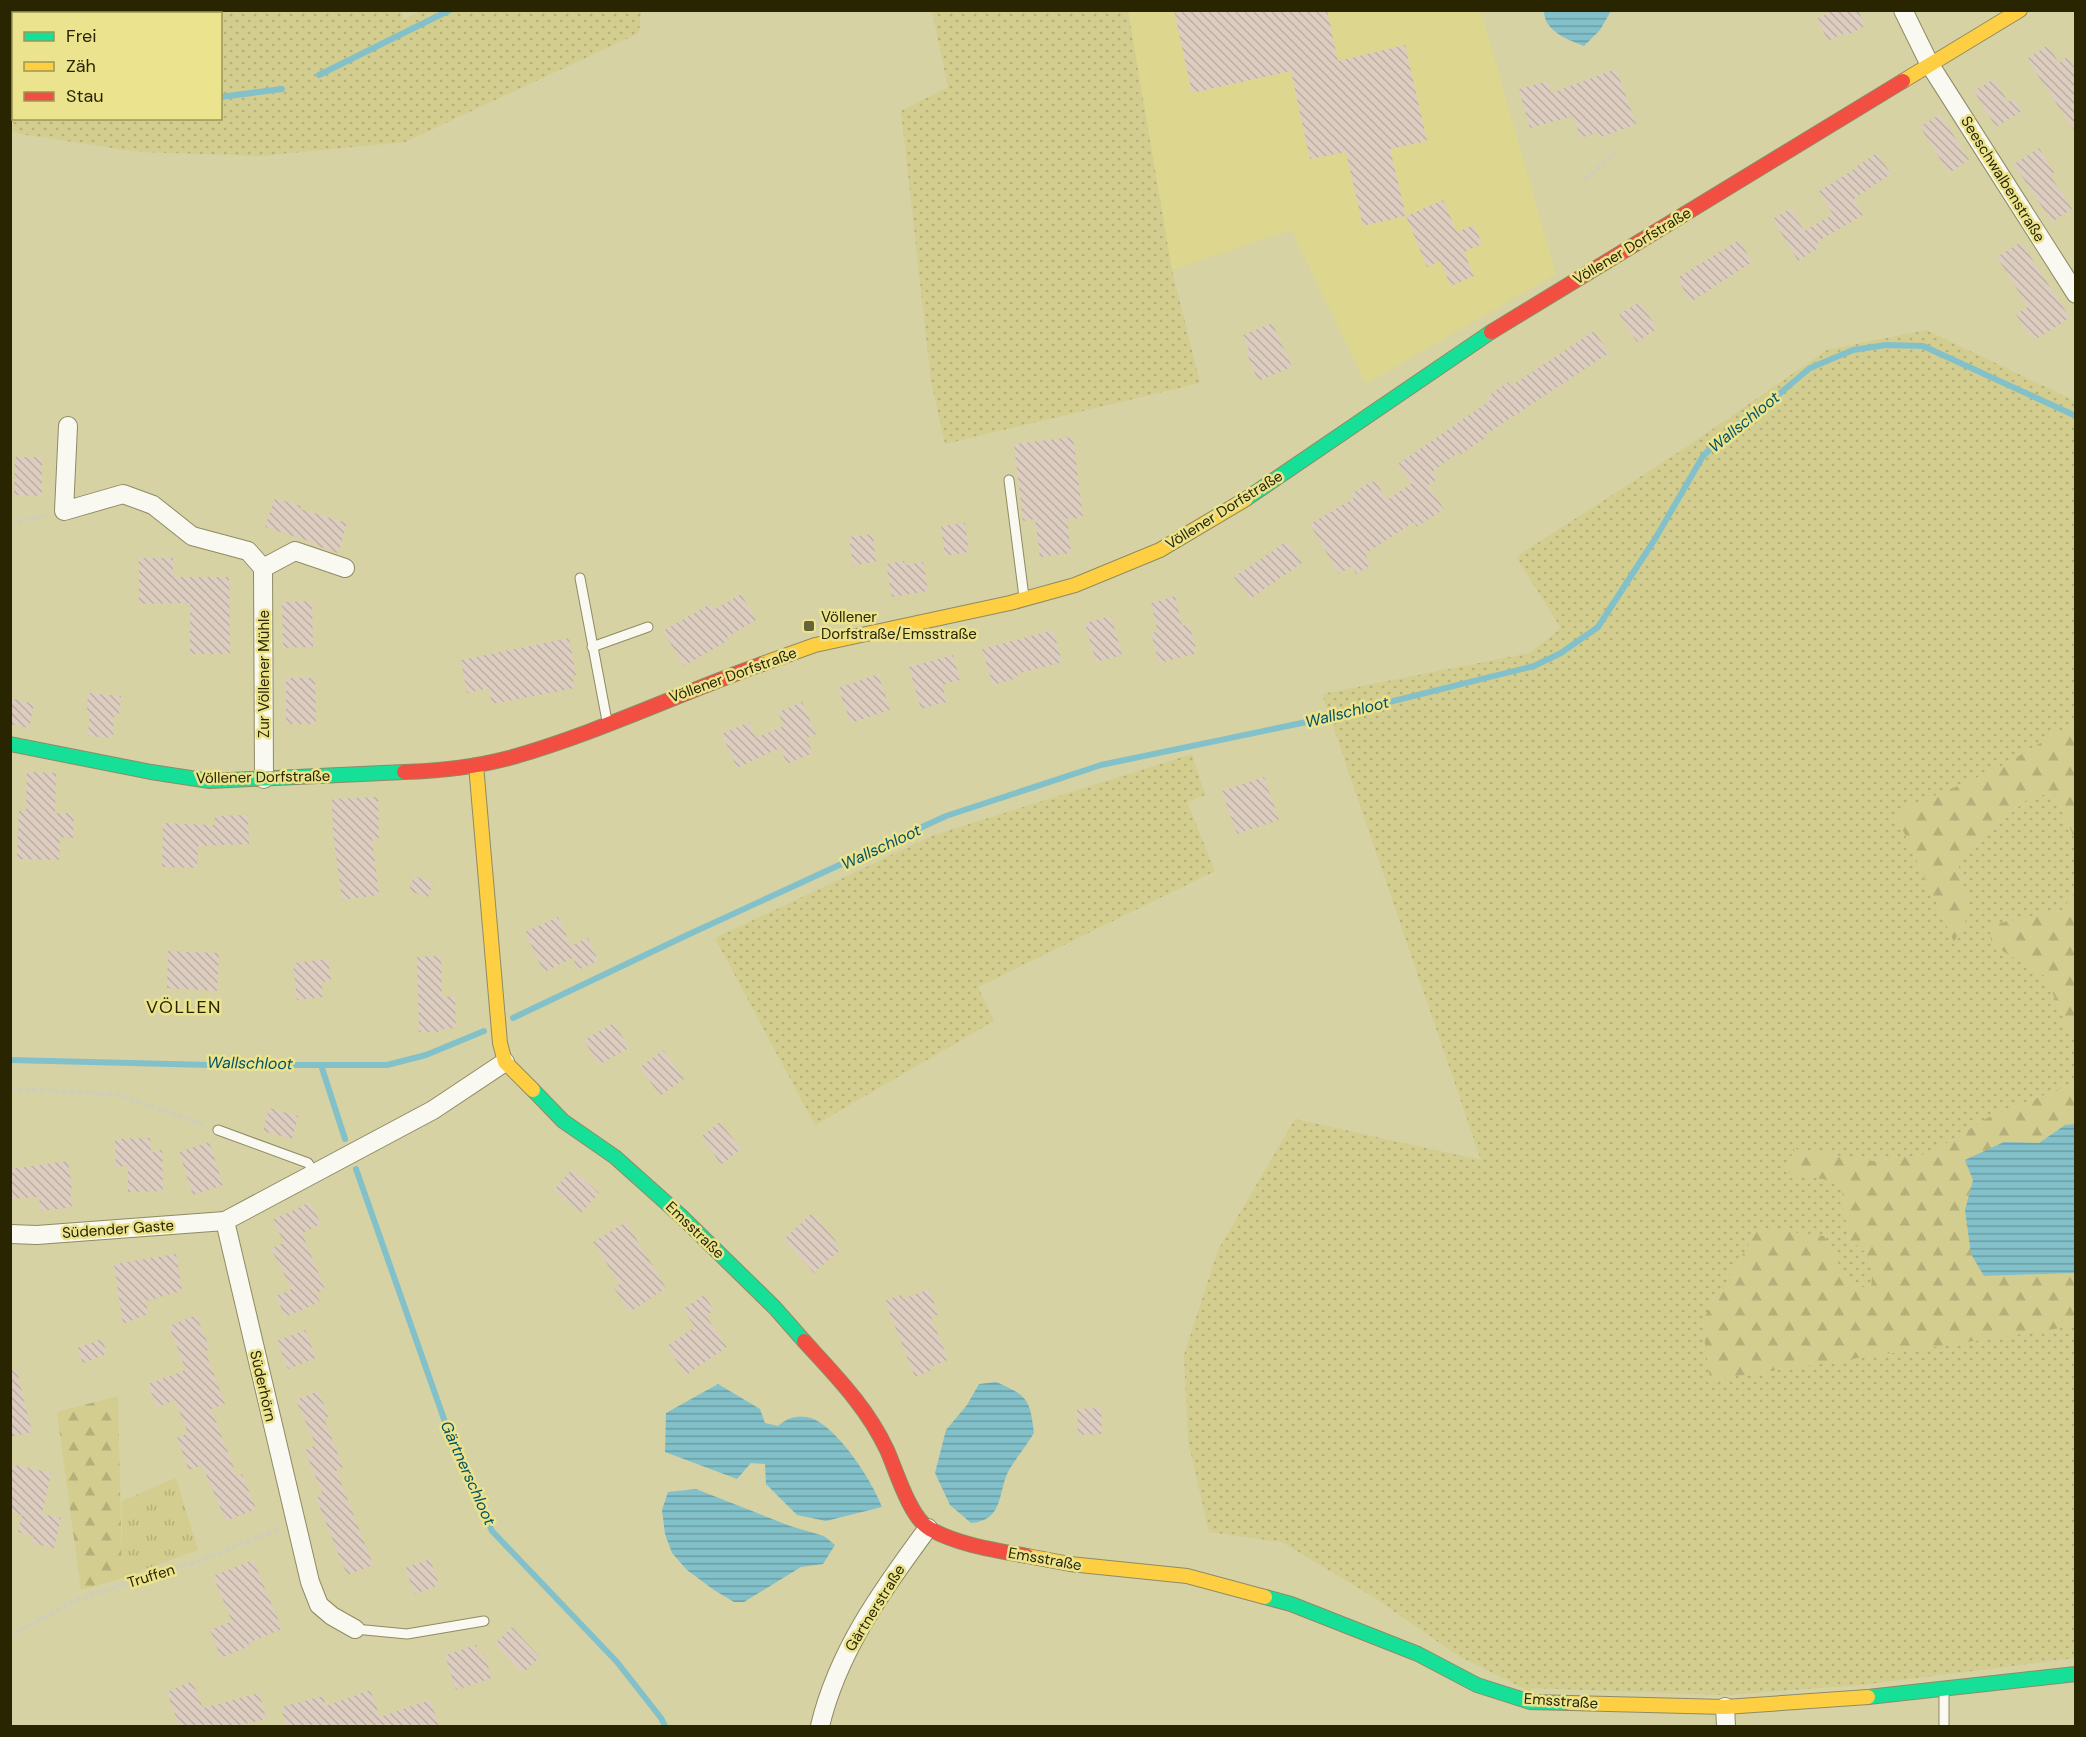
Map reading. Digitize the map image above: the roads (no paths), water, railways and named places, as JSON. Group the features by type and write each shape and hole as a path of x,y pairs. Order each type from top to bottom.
{"street":[{"name":"Seeschwalbenstraße","path":"1903,10 1930,65 2076,294"},
{"name":"Völlener Dorfstraße","path":"10,744 210,782 411,772 476,765 533,751 815,645 1024,600 1075,585 1124,566 1196,531 1264,488 1472,344 2020,10"},
{"path":"68,426 64,511 123,494 153,505 192,536 248,551 263,568 295,551 345,568"},
{"name":"Zur Völlener Mühle","path":"263,568 264,779"},
{"path":"225,1221 433,1110 505,1062 500,1043 476,765"},
{"name":"Emsstraße","path":"505,1062 564,1121 615,1157 681,1216 775,1308 859,1402 886,1448 910,1505 928,1528 978,1547 1070,1564 1187,1576 1291,1604 1418,1654 1477,1685 1530,1701 1725,1707 1858,1698 2076,1674"},
{"name":"Südender Gaste","path":"10,1234 37,1235 225,1221"},
{"name":"Süderhörn","path":"225,1221 294,1522 310,1582 319,1605 332,1616 355,1629"},
{"name":"Gärtnerstraße","path":"820,1726 827,1698 850,1644 884,1587 928,1528"},
{"path":"1725,1707 1726,1726"}],"lane":[{"path":"1010,480 1024,600"},
{"path":"580,578 608,723"},
{"path":"592,646 648,627"},
{"path":"218,1130 308,1163 315,1173"},
{"path":"355,1629 407,1634 484,1621"},
{"path":"1944,1688 1944,1726"}],"water":[{"path":"1544,11 1611,11 1600,30 1584,46 1564,38 1552,29 1545,18"},
{"path":"2075,1124 2075,1273 1984,1276 1971,1254 1965,1210 1973,1180 1965,1160 2004,1142 2039,1143 2065,1125"},
{"path":"996,1382 1015,1391 1026,1400 1034,1433 1005,1478 995,1511 982,1521 971,1523 950,1505 935,1473 946,1430 967,1405 979,1384"},
{"path":"718,1384 760,1409 765,1423 778,1426 791,1418 799,1417 818,1421 852,1454 882,1507 826,1521 797,1515 766,1484 765,1464 751,1463 737,1479 665,1452 666,1413"},
{"path":"696,1489 790,1526 824,1536 835,1545 823,1564 801,1567 744,1602 734,1602 687,1570 672,1553 665,1534 662,1510 668,1492"}],"waterway":[{"path":"319,75 450,10"},
{"path":"222,97 282,89"},
{"name":"Wallschloot","path":"513,1018 946,816 1101,765 1321,719 1534,666 1561,653 1598,627 1655,539 1703,456 1731,429 1760,410 1810,368 1853,350 1886,345 1923,346 2076,416"},
{"name":"Wallschloot","path":"10,1060 210,1065 387,1065 426,1055 484,1031"},
{"name":"Gärtnerschloot","path":"321,1065 345,1139"},
{"name":"Gärtnerschloot","path":"356,1169 457,1456 492,1531 617,1662 665,1726"}],"place":[{"name":"Völlener Dorfstraße/Emsstraße","path":"809,626"}],"district":[{"name":"VÖLLEN","path":"184,1007"}]}
